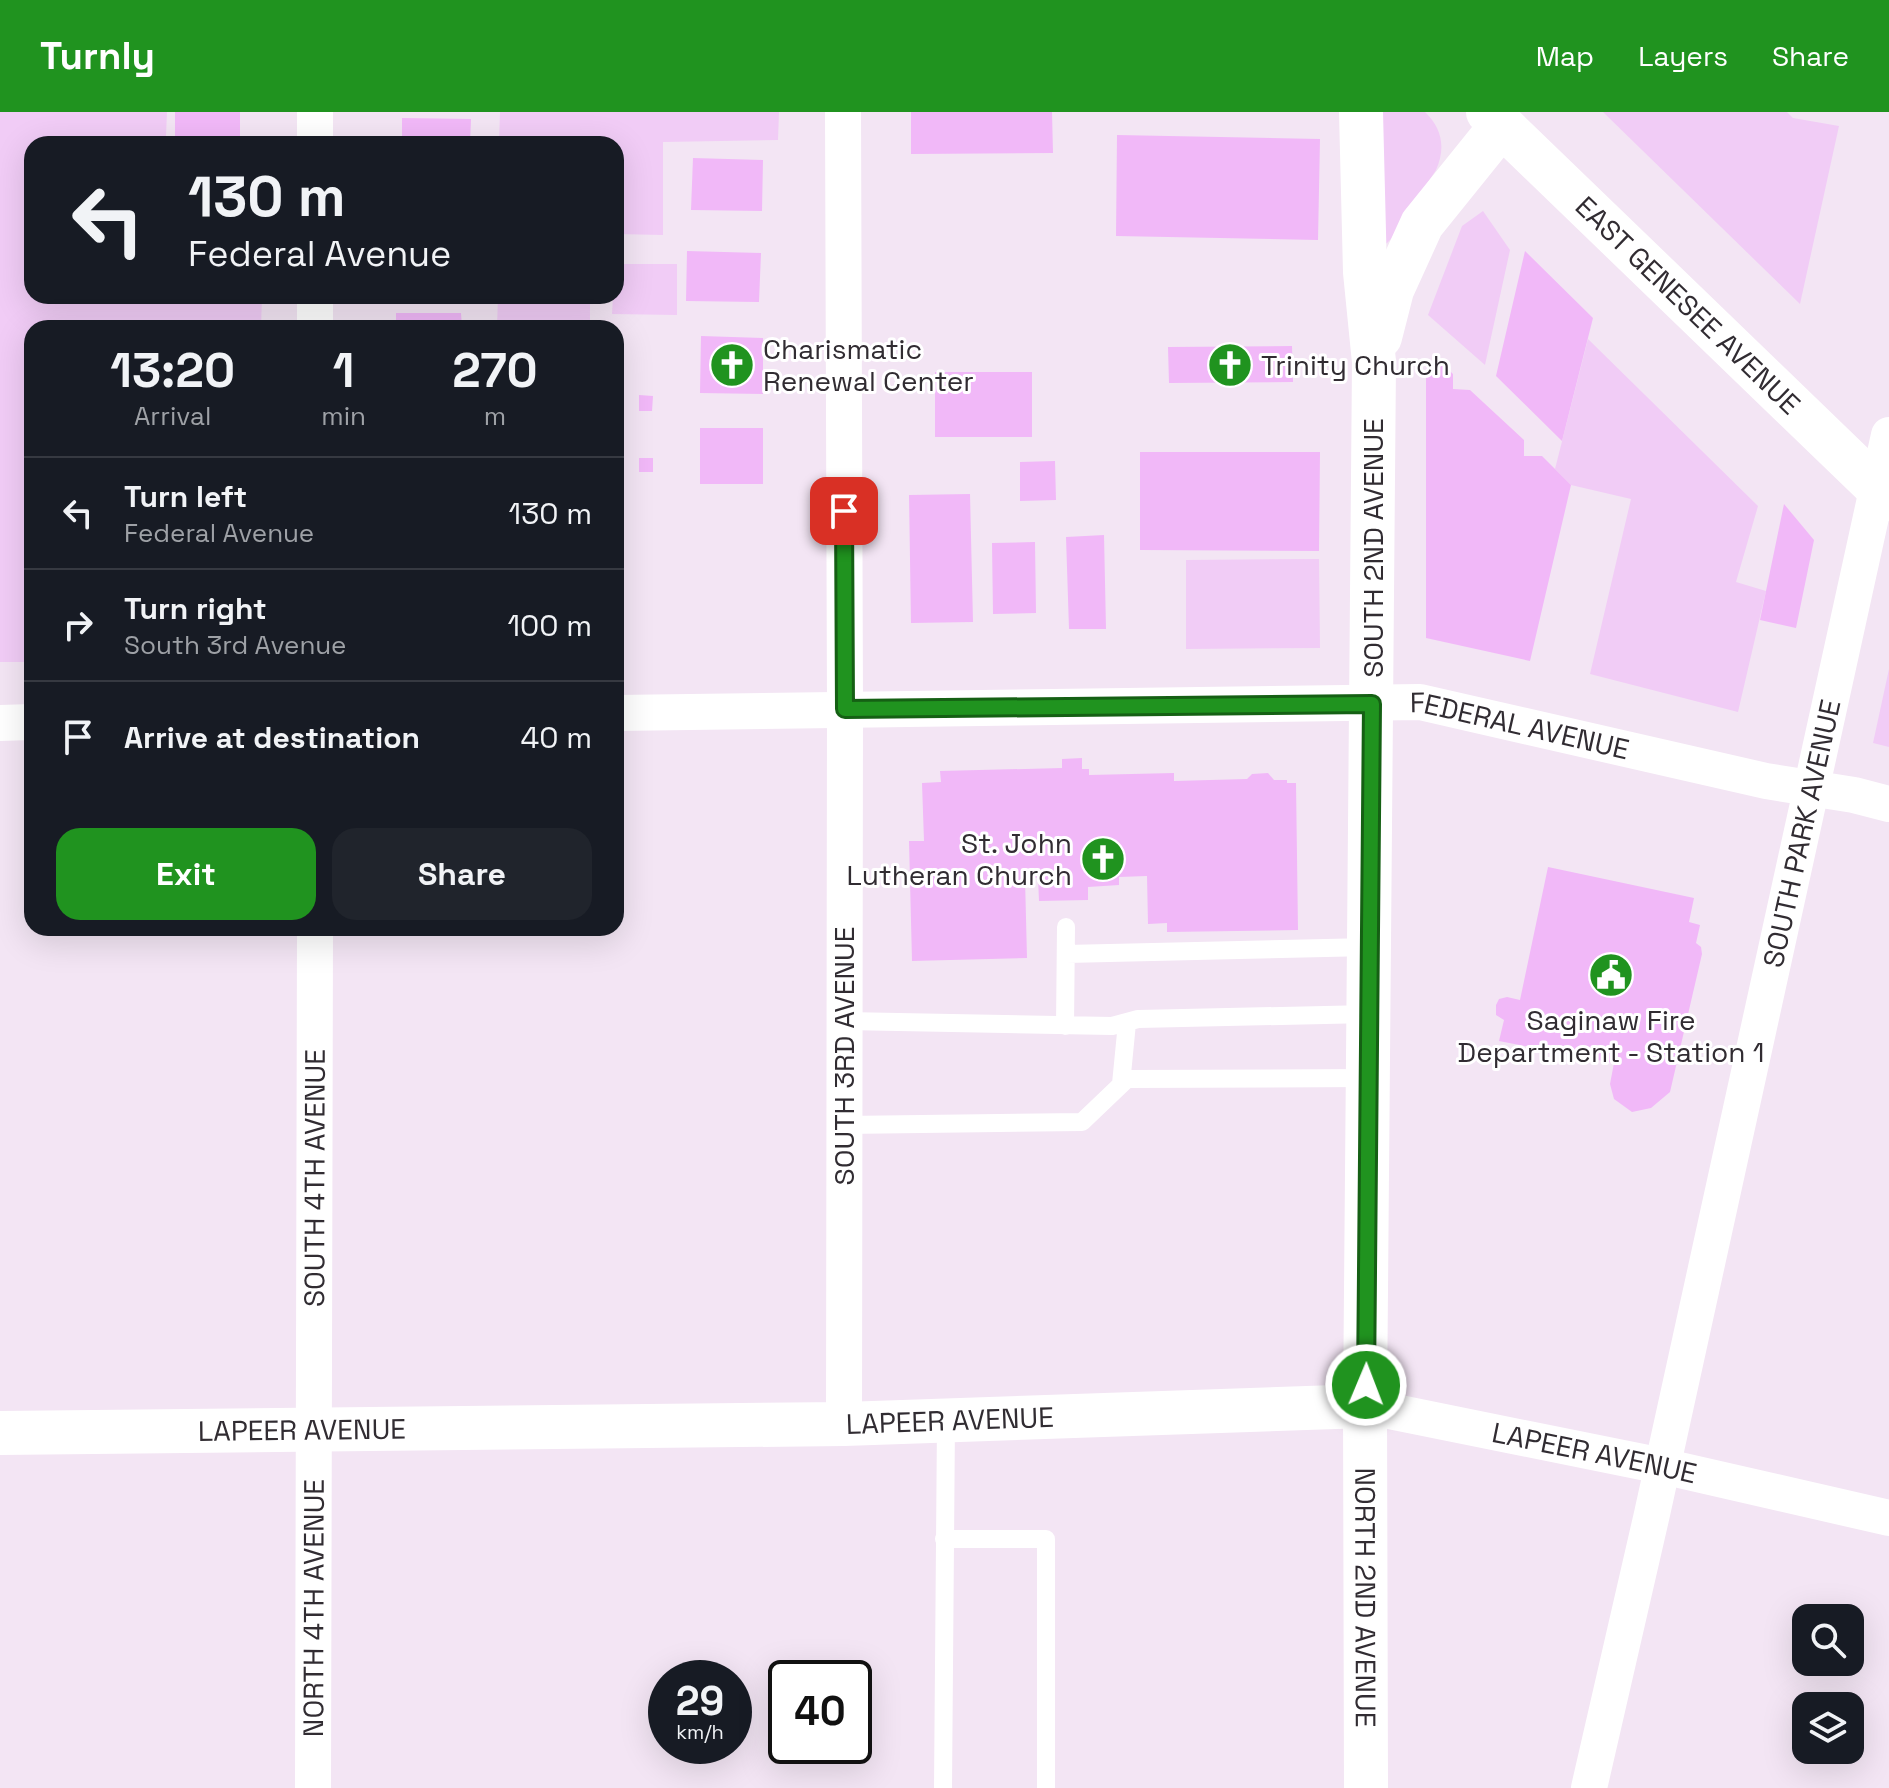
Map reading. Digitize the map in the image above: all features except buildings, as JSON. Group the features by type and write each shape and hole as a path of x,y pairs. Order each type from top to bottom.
{"street":[{"path":"315,112 315,136"},
{"name":"SOUTH 3RD AVENUE","path":"843,112 844,1424"},
{"name":"SOUTH 2ND AVENUE","path":"1361,112 1365,272 1374,362 1365,1406"},
{"name":"SOUTH 2ND AVENUE","path":"1374,362 1392,290 1422,224 1494,119"},
{"name":"EAST GENESEE AVENUE","path":"1494,119 1883,494"},
{"name":"SOUTH PARK AVENUE","path":"1589,1788 1812,788 1883,494 1889,435"},
{"name":"FEDERAL AVENUE","path":"624,713 1420,702 1766,781 1854,795 1889,804"},
{"path":"0,723 24,722"},
{"name":"SOUTH 4TH AVENUE","path":"314,1428 315,936"},
{"name":"LAPEER AVENUE","path":"0,1433 844,1424 1365,1406 1662,1466 1889,1518"},
{"name":"NORTH 2ND AVENUE","path":"1365,1406 1366,1788"},
{"name":"NORTH 4TH AVENUE","path":"313,1788 314,1428"}],"lane":[{"path":"1065,1026 1066,927"},
{"path":"1066,954 1370,947"},
{"path":"845,1021 1112,1026 1138,1019 1369,1014"},
{"path":"1121,1084 1127,1023"},
{"path":"844,1125 1082,1122 1127,1079 1369,1078"},
{"path":"943,1788 946,1421"},
{"path":"944,1539 1046,1539 1046,1788"}],"shaded area":[{"path":"0,112 167,112 166,136 24,136 24,304 262,304 261,320 24,320 24,662 0,662"},
{"path":"500,112 779,112 778,140 663,142 663,235 624,234 624,136 499,136"},
{"path":"1375,112 1425,112 1441,139 1436,170 1391,239 1381,246"},
{"path":"1603,112 1787,112 1793,118 1839,126 1800,304"},
{"path":"1483,211 1510,250 1485,365 1428,315 1462,226"},
{"path":"624,264 677,264 677,315 612,314 613,304 624,304"},
{"path":"498,304 590,304 590,320 497,320"},
{"path":"1588,339 1758,506 1736,582 1766,591 1738,712 1590,674 1631,499 1571,485 1555,469"},
{"path":"1319,559 1320,648 1186,649 1186,560"},
{"path":"1889,669 1889,747 1873,743"}],"place":[{"name":"Charismatic Renewal Center","path":"732,365"},
{"name":"Trinity Church","path":"1230,365"},
{"name":"St. John Lutheran Church","path":"1103,859"},
{"name":"Saginaw Fire Department - Station 1","path":"1611,975"}],"route":[{"path":"844,511 845,709 1372,704 1366,1385"}]}
